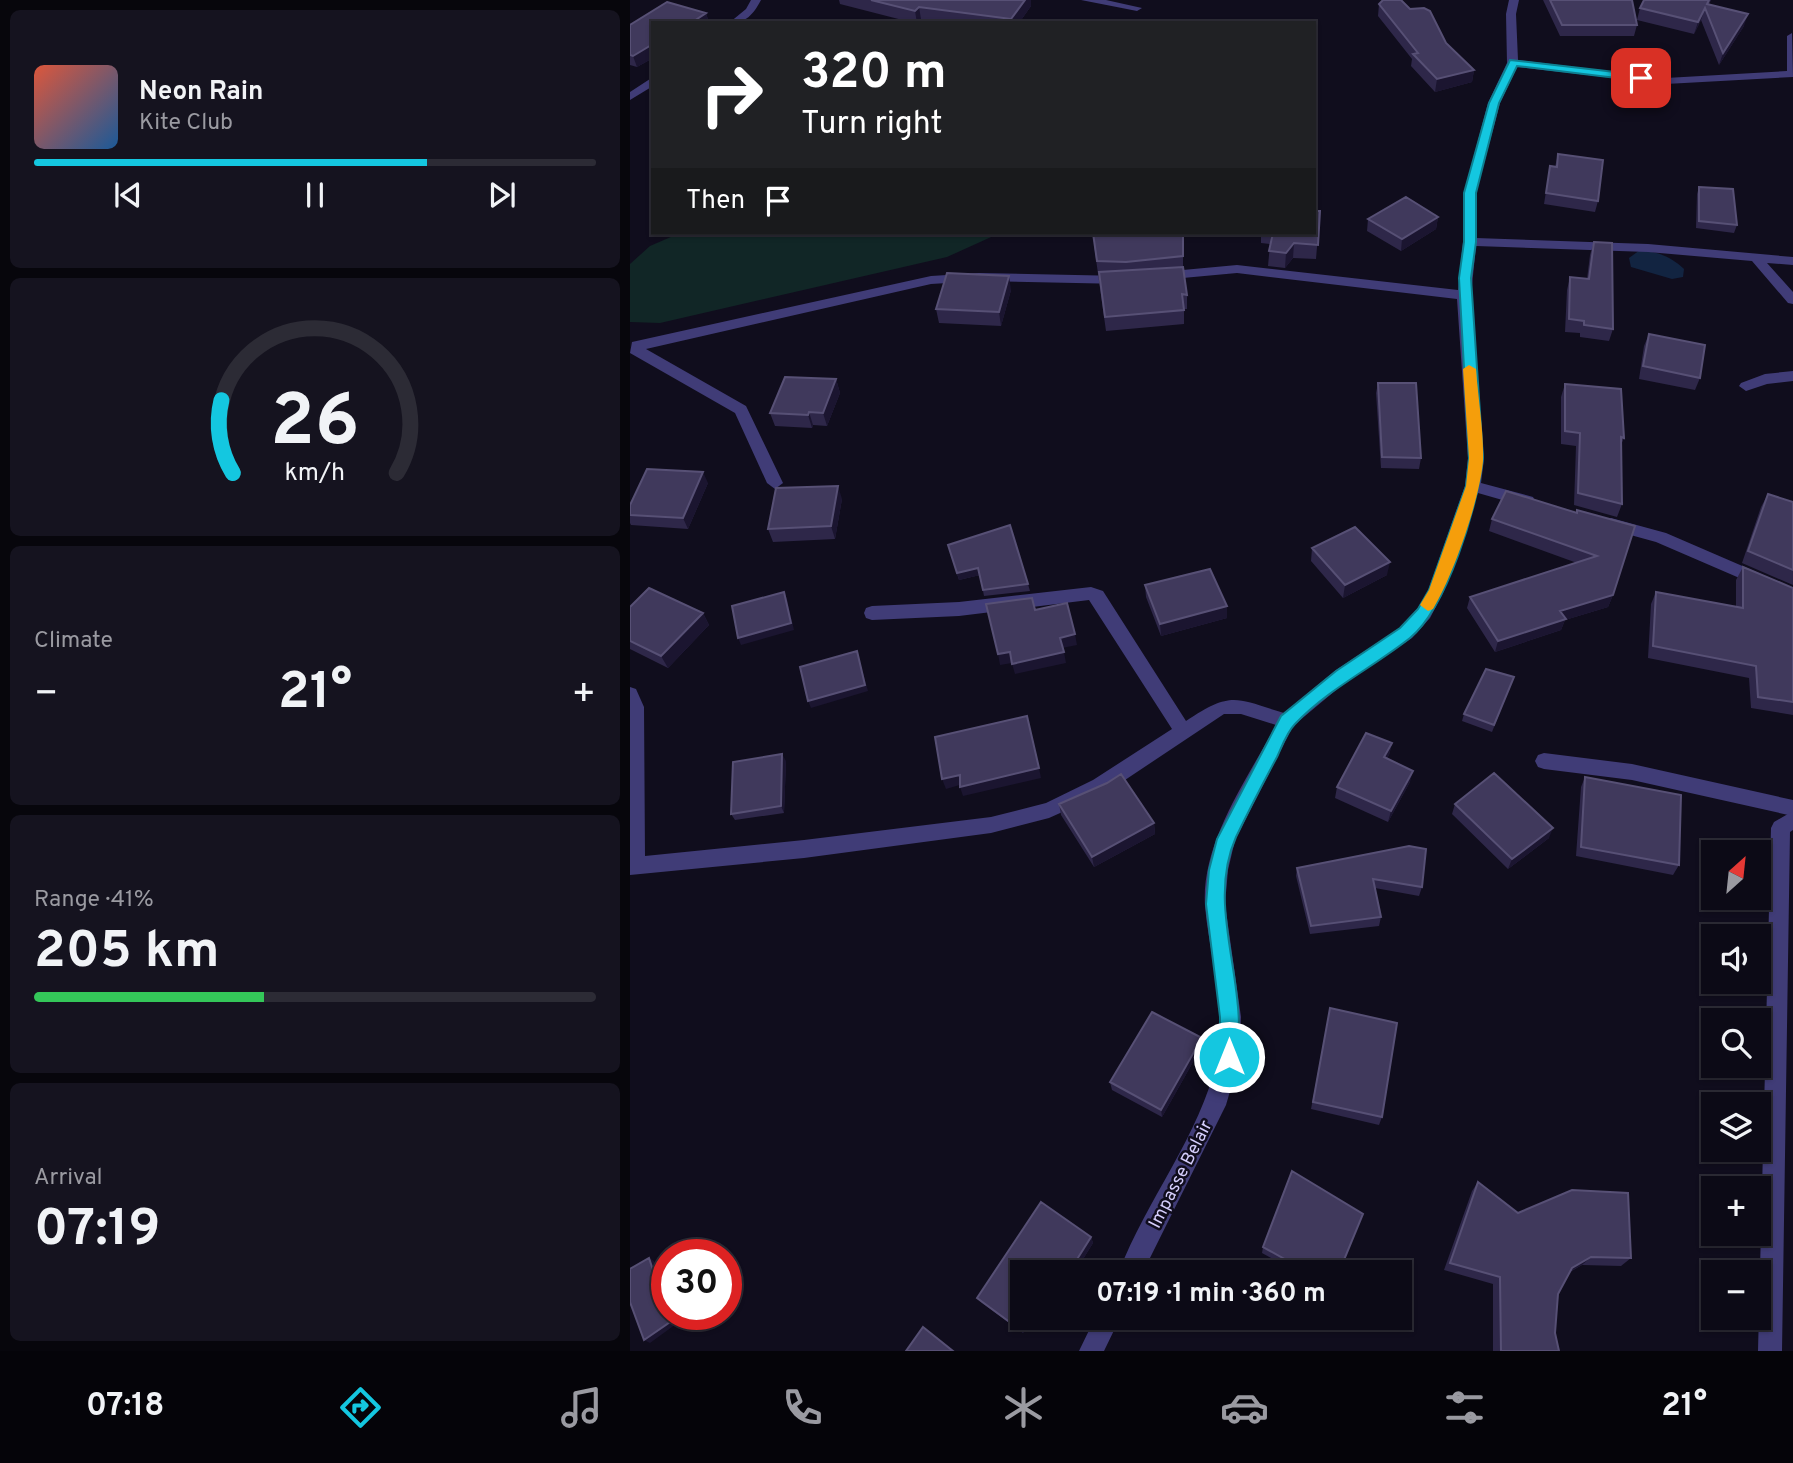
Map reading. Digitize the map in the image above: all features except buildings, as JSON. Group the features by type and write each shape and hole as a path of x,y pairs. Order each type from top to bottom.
{"street":[{"path":"737,21 750,11 757,0"},
{"path":"1086,0 1137,8"},
{"name":"Impasse Belair","path":"1137,1260 1218,1097 1229,1057 1230,1030 1215,904 1218,870 1226,839 1287,721 1342,675 1406,633 1423,613 1436,591 1473,486 1476,458 1464,295 1470,242 1470,193 1494,103 1513,63 1511,14 1514,0"},
{"path":"1513,63 1666,81 1793,74 1792,36"},
{"path":"630,97 651,81"},
{"path":"1470,242 1648,248 1793,261"},
{"path":"1755,257 1793,300"},
{"path":"631,348 931,280 957,278 1127,280 1237,269 1464,295"},
{"path":"631,348 741,410 775,483"},
{"path":"1746,386 1765,379 1793,376"},
{"path":"1473,486 1540,505"},
{"path":"1593,519 1660,537 1793,595"},
{"path":"872,613 959,609 1091,593 1097,596 1184,733"},
{"path":"630,694 635,707 633,865 804,849 991,825 1049,810 1087,792 1184,733 1221,707 1241,706 1287,721"},
{"path":"1544,761 1632,772 1793,808"},
{"path":"1770,1351 1781,828 1793,819"},
{"path":"1091,1351 1102,1330"}],"green space":[{"path":"675,235 996,235 947,257 660,323 630,322 630,264 650,246"}],"water":[{"path":"1640,250 1658,253 1674,261 1684,269 1683,277 1672,279 1631,267 1629,258"}],"slow traffic":[{"path":"1428,605 1436,591 1473,486 1476,458 1469,369"}],"route":[{"path":"1229,1057 1230,1017 1215,904 1218,870 1226,839 1287,721 1342,675 1406,633 1423,613 1436,591 1473,486 1476,458 1464,295 1470,242 1470,193 1494,103 1513,63 1641,78"}]}
